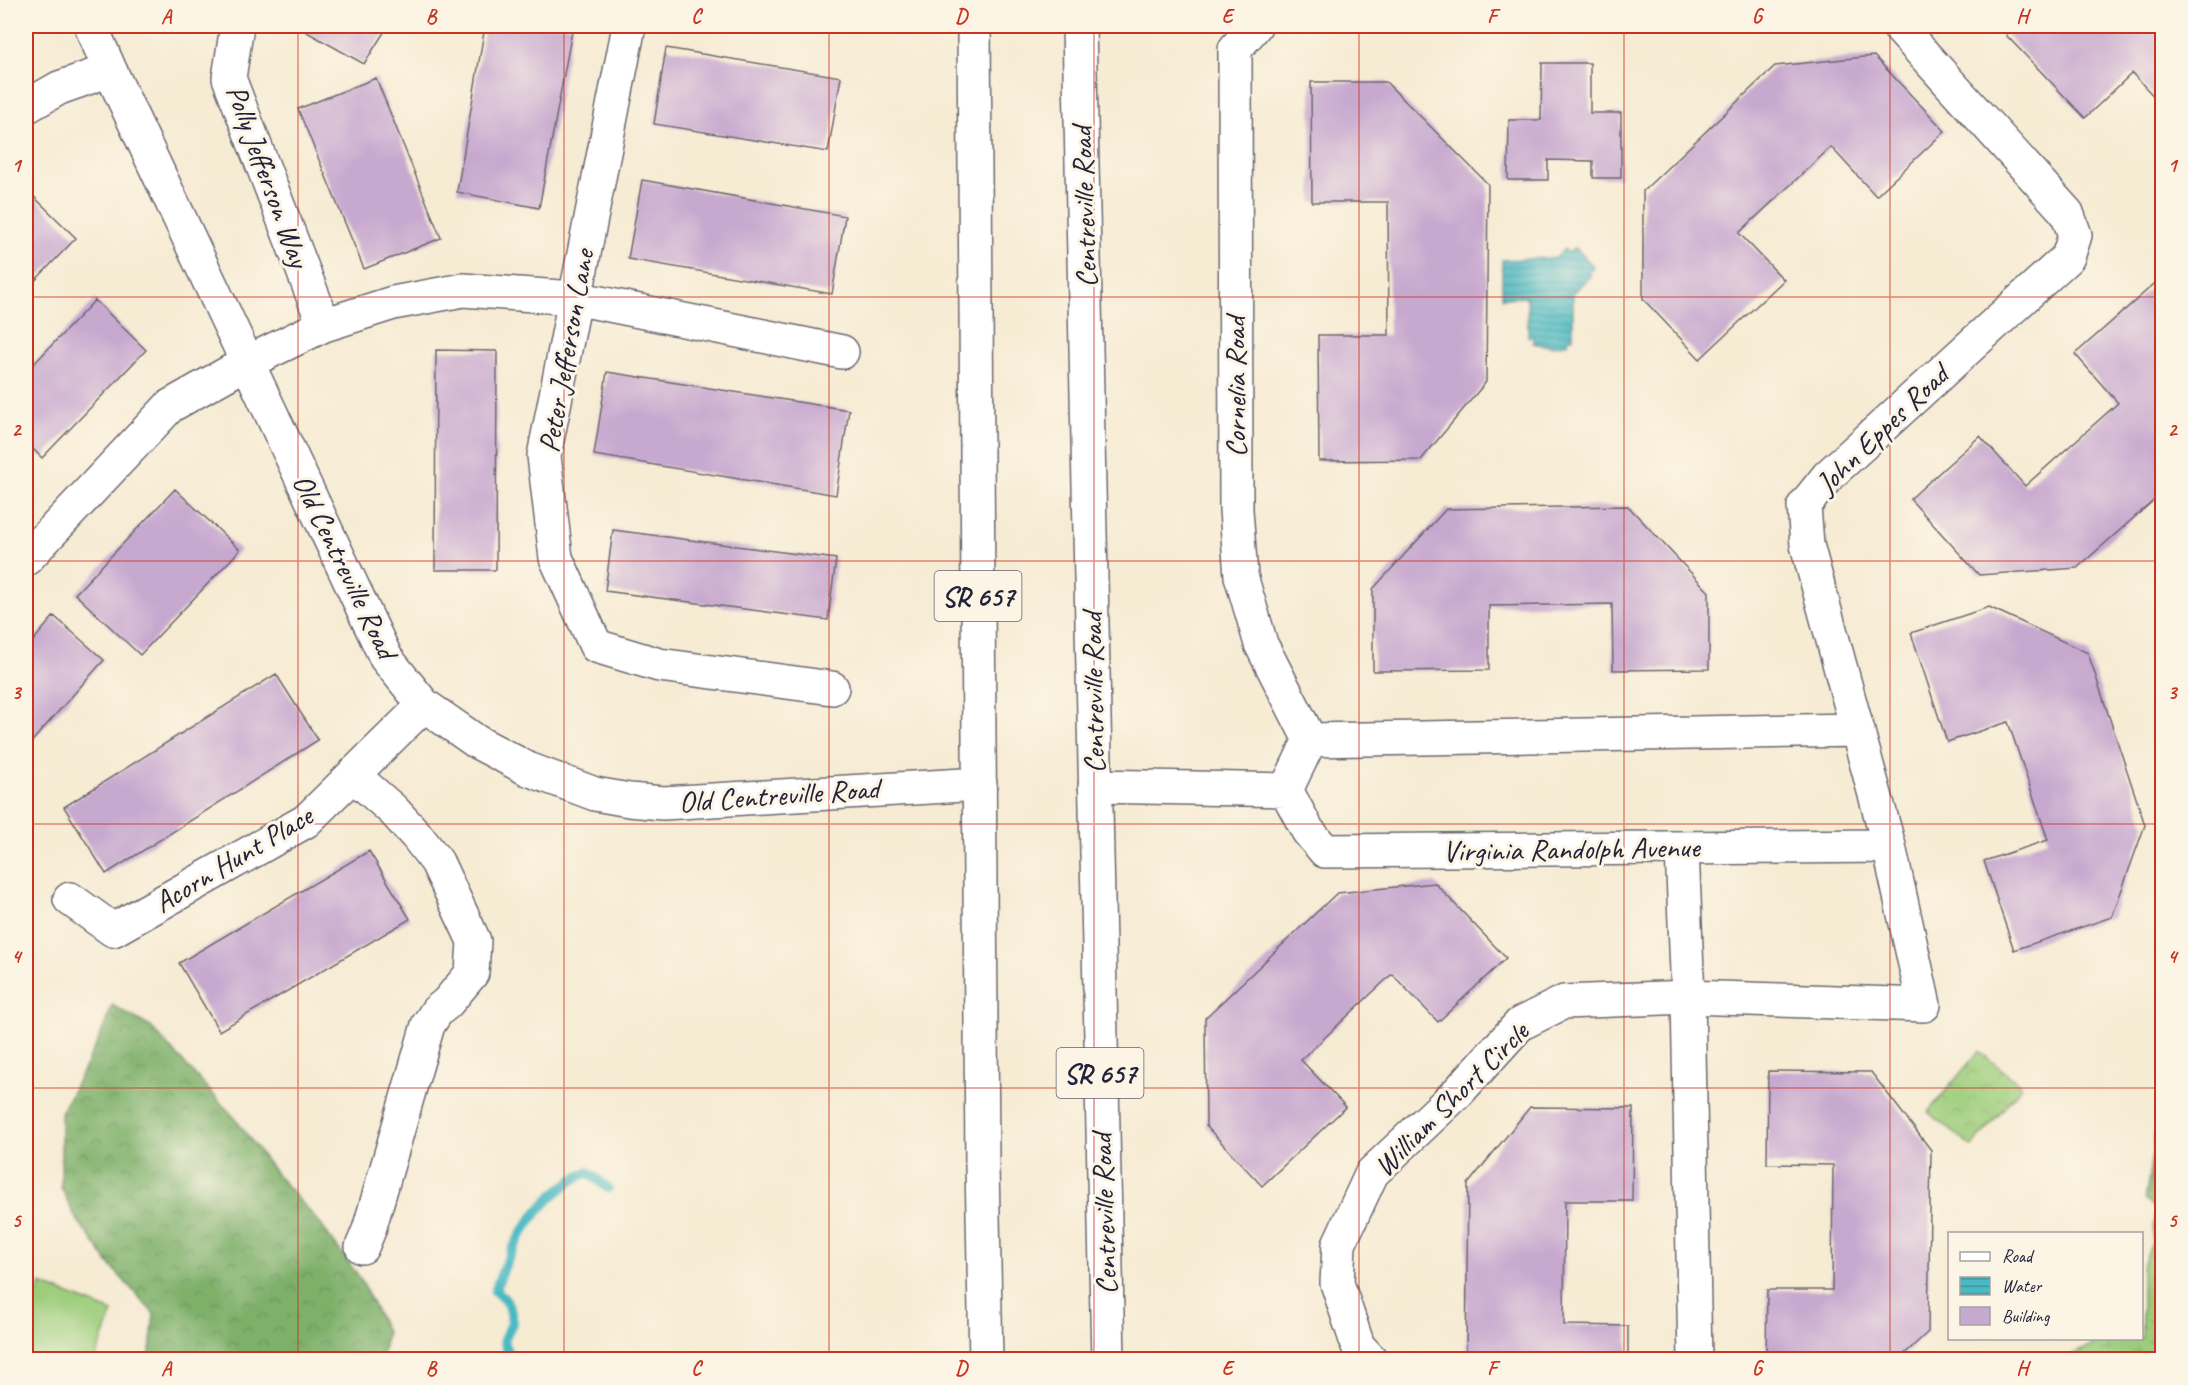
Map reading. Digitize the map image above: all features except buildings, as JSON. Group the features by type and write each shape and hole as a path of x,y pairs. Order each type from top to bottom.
{"street":[{"name":"Old Centreville Road","path":"91,26 386,658 424,705 477,742 528,769 595,794 629,800 663,803 980,784"},
{"name":"Polly Jefferson Way","path":"237,26 229,78 324,325"},
{"name":"Peter Jefferson Lane","path":"629,26 544,456 556,558 596,646 659,665 832,688"},
{"name":"SR 657","path":"974,26 982,1154 986,1359"},
{"name":"Centreville Road","path":"1079,26 1087,321 1098,1023 1108,1359"},
{"name":"Cornelia Road","path":"1255,26 1235,49 1237,521 1241,576 1261,644 1310,740"},
{"name":"John Eppes Road","path":"1898,26 2067,213 2075,235 2067,256 1828,476 1804,506 1807,545 1889,846 1924,1005"},
{"path":"26,107 59,88 110,70"},
{"path":"26,559 170,406 248,362 324,325 393,303 463,290 575,298 842,352"},
{"name":"Acorn Hunt Place","path":"70,899 113,930 306,821 424,705"},
{"path":"1095,786 1286,790 1310,740 1858,730"},
{"path":"353,775 393,810 437,862 474,941 472,973 447,1003 437,1011 428,1025 369,1230 362,1247"},
{"name":"Virginia Randolph Avenue","path":"1286,790 1308,831 1325,851 1889,846"},
{"path":"1682,848 1688,997 1695,1359"},
{"name":"William Short Circle","path":"1371,1359 1358,1346 1336,1283 1339,1244 1372,1173 1458,1092 1520,1024 1564,1002 1688,997 1924,1005"}],"green space":[{"path":"112,1005 151,1027 234,1117 276,1174 319,1222 361,1280 387,1333 381,1359 149,1359 154,1314 109,1264 74,1215 61,1187 61,1113 99,1039"},
{"path":"1979,1051 2022,1086 1972,1147 1928,1112"},
{"path":"2162,1092 2162,1215 2145,1200"},
{"path":"2155,1207 2162,1213 2162,1359 2064,1359 2099,1340 2143,1340 2143,1265 2152,1243"},
{"path":"41,1284 113,1312 95,1359 26,1359 26,1322"}],"water":[{"path":"1575,247 1594,267 1588,273 1591,276 1573,292 1573,338 1568,338 1568,343 1559,345 1533,343 1533,337 1528,337 1527,297 1502,298 1502,260 1556,258 1564,249 1569,253"}],"waterway":[{"path":"510,1360 504,1340 512,1323 511,1312 505,1299 495,1291 519,1238 542,1206 571,1181 588,1172 608,1188"}]}
